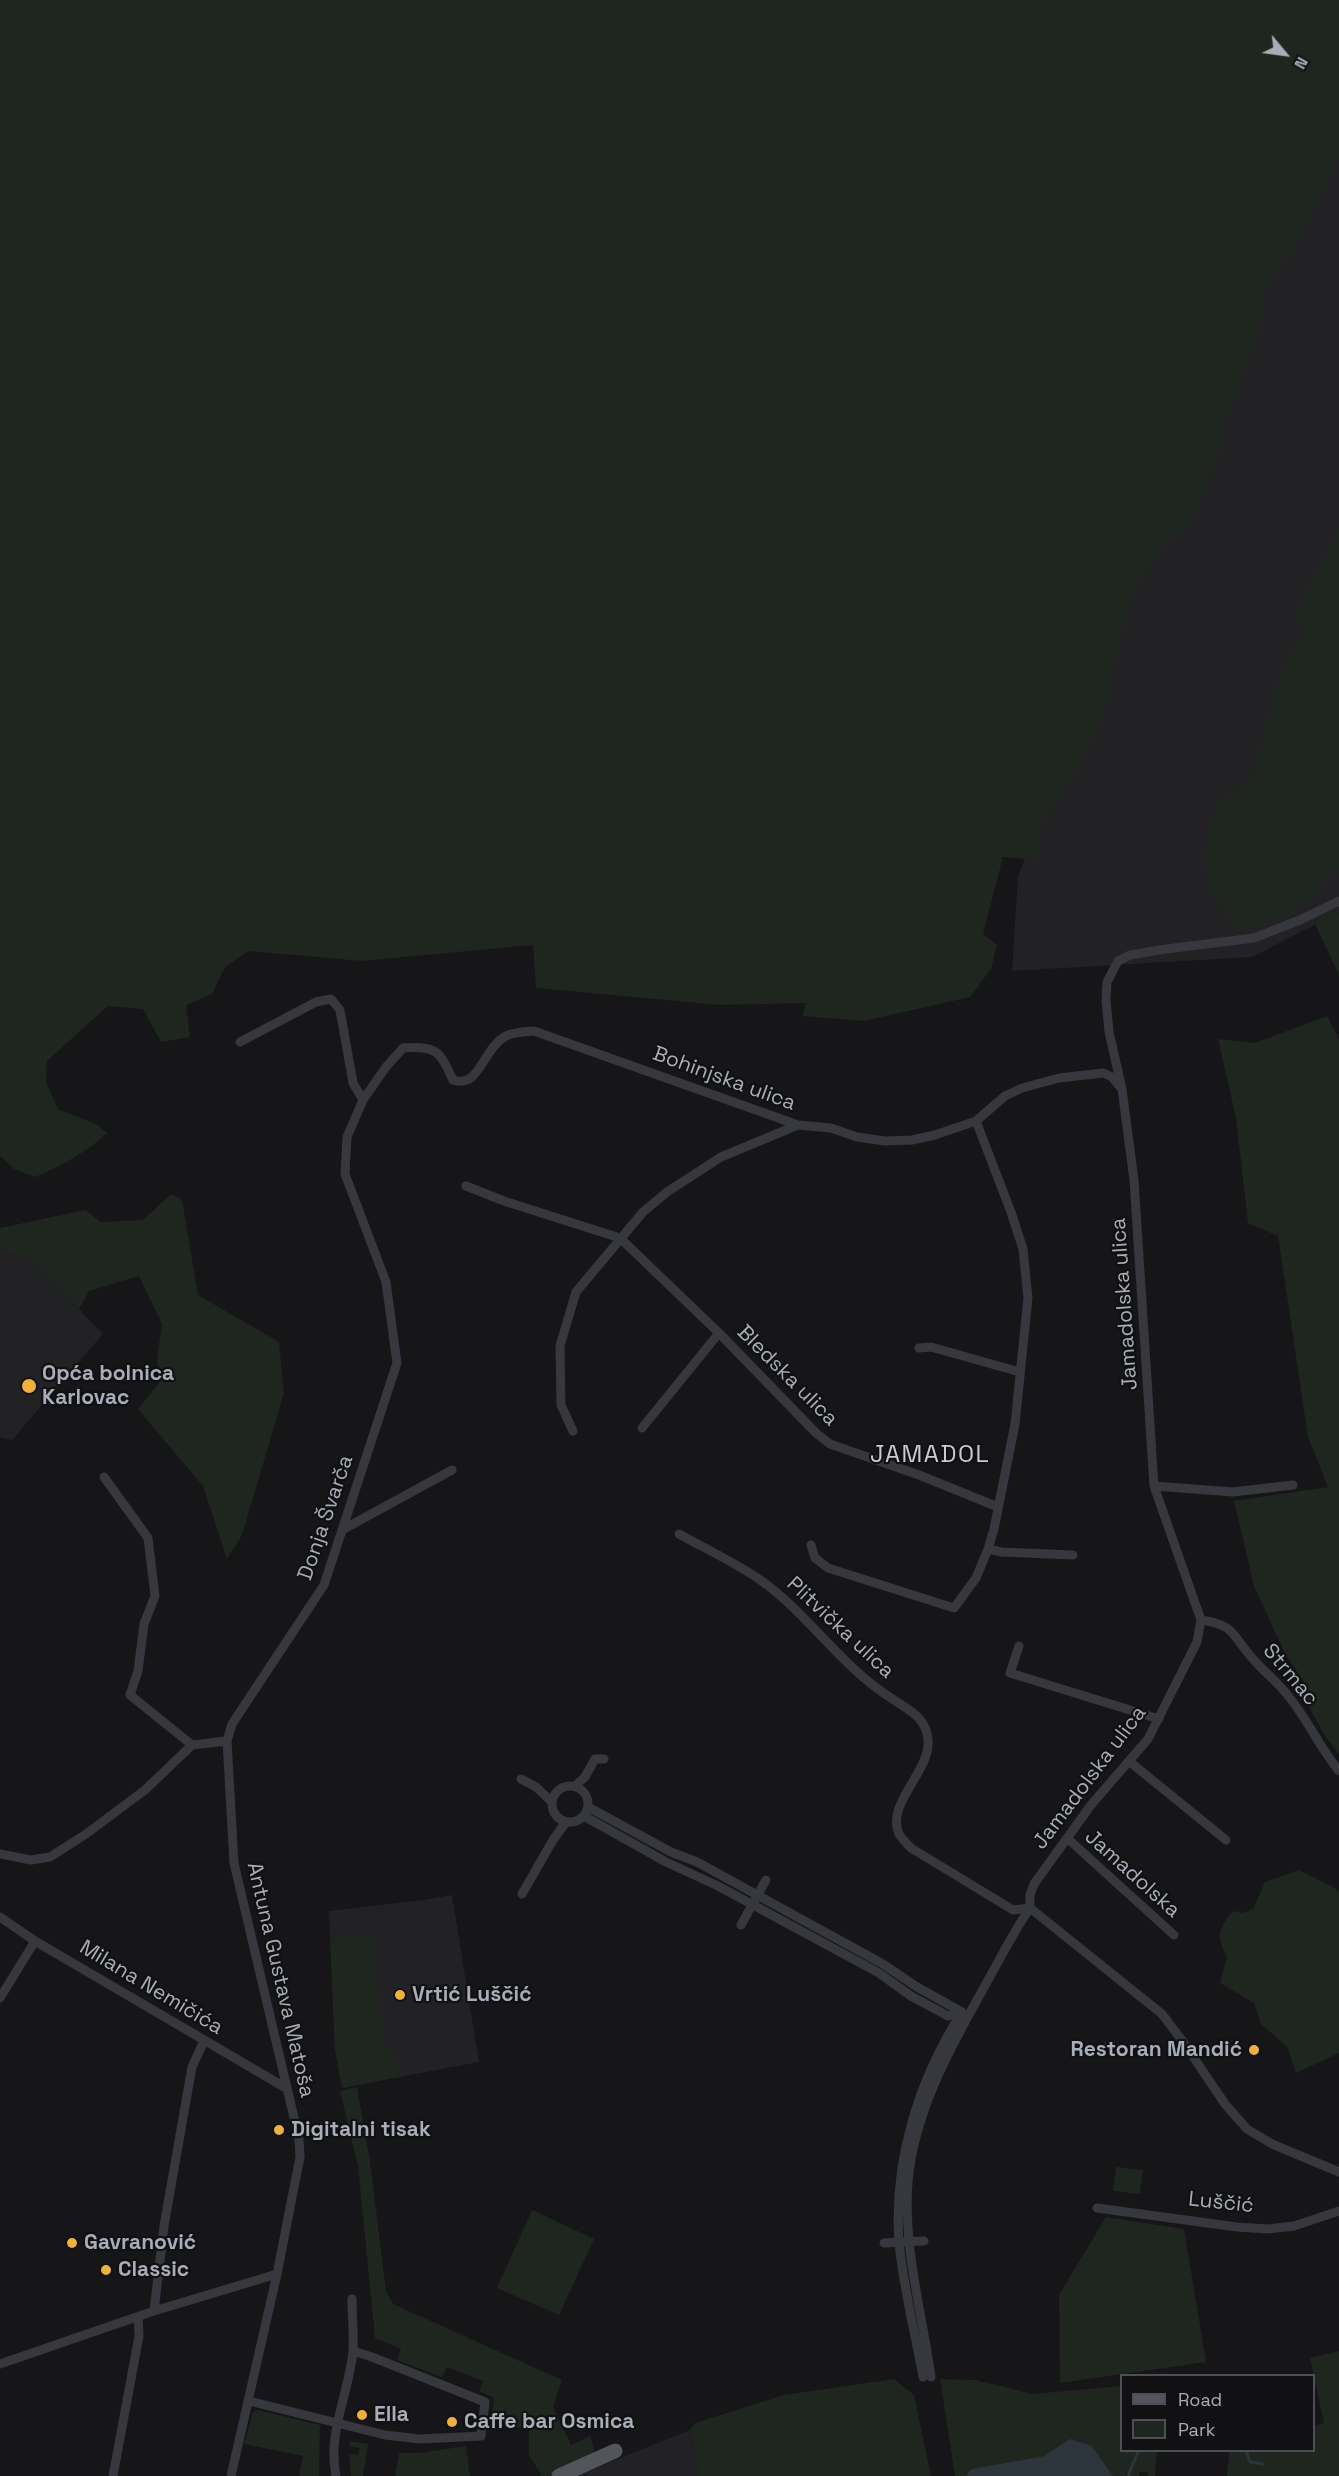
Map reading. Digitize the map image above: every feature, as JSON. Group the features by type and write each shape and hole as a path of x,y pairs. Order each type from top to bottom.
{"main road":[{"path":"559,2476 615,2451"}],"street":[{"name":"Jamadolska ulica","path":"904,2241 908,2181 915,2141 930,2095 964,2024 1017,1926 1030,1908 1030,1895 1034,1884 1091,1806 1148,1739 1197,1642 1201,1620 1154,1486 1134,1180 1122,1089 1109,1032 1107,982 1118,961 1130,955 1254,938 1300,920 1339,901"},
{"path":"240,1042 316,1002 332,999 340,1010 353,1083 363,1100"},
{"name":"Bohinjska ulica","path":"363,1100 386,1067 403,1048 426,1046 442,1057 453,1080 462,1083 471,1079 492,1047 507,1035 534,1031 798,1125 831,1128 858,1137 885,1141 912,1140 935,1135 976,1121 1005,1096 1022,1088 1059,1078 1103,1073 1112,1077 1122,1089"},
{"name":"Donja Švarča","path":"227,1741 232,1724 324,1585 397,1363 386,1282 345,1174 347,1137 363,1100"},
{"path":"811,1545 815,1558 828,1568 954,1608 976,1578 988,1549 1015,1424 1028,1298 1023,1249 976,1121"},
{"path":"573,1431 561,1405 560,1346 576,1292 643,1212 722,1157 798,1125"},
{"name":"Bledska ulica","path":"466,1186 504,1201 620,1238 719,1333 816,1433 830,1444 919,1475 998,1507"},
{"name":"Bledska ulica","path":"642,1428 719,1333"},
{"path":"919,1348 930,1347 1020,1372"},
{"path":"342,1530 452,1470"},
{"path":"104,1477 148,1538 154,1596 144,1624 138,1671 130,1695 192,1745"},
{"path":"1154,1486 1233,1492 1293,1485"},
{"name":"Plitvička ulica","path":"680,1534 760,1580 813,1627 839,1658 863,1679 891,1699 915,1712 929,1741 923,1764 898,1811 899,1833 911,1848 1013,1910 1030,1908"},
{"path":"988,1549 1001,1552 1073,1555"},
{"name":"Strmac","path":"1201,1620 1219,1623 1230,1630 1253,1659 1290,1698 1329,1759 1339,1770"},
{"path":"1018,1646 1010,1673 1159,1719"},
{"path":"0,1854 32,1860 50,1857 86,1834 145,1790 192,1745 227,1741"},
{"name":"Antuna Gustava Matoša","path":"227,1741 234,1863 299,2139 300,2157 277,2274 231,2476"},
{"path":"578,1788 595,1760 604,1759"},
{"path":"1130,1762 1226,1840"},
{"path":"520,1779 536,1787 557,1792"},
{"path":"566,1786 578,1788 587,1796 586,1812 574,1822 562,1820 551,1810 551,1801 557,1792 566,1786"},
{"path":"536,1787 551,1801"},
{"path":"586,1812 697,1862 883,1964 917,1987 962,2012"},
{"path":"586,1812 640,1849 718,1886 879,1973 912,1996 948,2016 962,2012"},
{"path":"522,1894 562,1820"},
{"name":"Jamadolska","path":"1067,1839 1174,1935"},
{"path":"741,1925 766,1880"},
{"path":"1030,1908 1162,2014 1225,2104 1247,2129 1272,2144 1339,2172"},
{"name":"Milana Nemičića","path":"0,1917 35,1941 286,2088"},
{"path":"0,1998 35,1941"},
{"path":"927,2377 904,2241 901,2181 907,2139 925,2084 950,2031 962,2012 980,1996"},
{"path":"962,2012 964,2024"},
{"path":"948,2016 950,2031"},
{"path":"154,2311 164,2226 192,2067 204,2041"},
{"name":"Luščić","path":"1097,2208 1268,2229 1294,2226 1339,2211"},
{"path":"884,2243 924,2241"},
{"path":"0,2364 154,2311 277,2274"},
{"path":"336,2476 334,2465 337,2424 353,2351 352,2299"},
{"path":"113,2476 139,2336 138,2317"},
{"path":"249,2401 337,2424 399,2437 420,2439 481,2436 485,2402 372,2356 353,2351"}],"shaded area":[{"path":"1339,80 1339,912 1252,957 1012,971 1018,876"},
{"name":"Opća bolnica Karlovac","path":"0,1248 34,1263 103,1334 12,1440 0,1437"},
{"name":"Vrtić Luščić","path":"452,1895 479,2062 342,2088 335,2050 329,1911"},
{"path":"690,2430 699,2476 575,2476"},
{"path":"1070,2439 1092,2446 1113,2476 965,2476 971,2469 1044,2456"}],"green space":[{"path":"0,0 1339,0 1339,157 1289,255 1263,294 1258,334 1223,427 1217,458 1193,520 1161,550 1142,577 1128,607 1102,720 1079,767 1041,822 1040,860 1003,857 983,934 997,945 991,969 970,997 864,1021 802,1016 806,1003 720,1005 536,988 533,945 362,961 249,951 225,967 212,994 186,1005 190,1037 161,1042 143,1009 108,1006 47,1061 46,1082 58,1109 96,1124 107,1133 99,1140 73,1158 35,1177 14,1169 0,1156"},
{"path":"1339,529 1339,867 1309,900 1261,928 1234,928 1211,889 1203,858 1217,803 1244,785 1254,773 1281,671 1310,625 1294,616"},
{"path":"1339,912 1339,975 1315,924"},
{"path":"1327,1016 1339,1039 1339,1754 1325,1736 1301,1692 1303,1680 1285,1654 1254,1586 1234,1501 1328,1487 1308,1437 1278,1236 1248,1223 1236,1118 1218,1039 1255,1043"},
{"path":"171,1194 182,1200 198,1295 279,1342 284,1393 242,1535 227,1559 203,1486 138,1409 160,1382 157,1359 162,1324 139,1276 89,1291 79,1309 34,1263 0,1248 0,1228 85,1210 101,1222 143,1220"},
{"path":"1299,1870 1335,1888 1339,1894 1339,2053 1296,2073 1287,2047 1261,2024 1254,2003 1220,1983 1227,1957 1221,1943 1220,1933 1233,1911 1243,1913 1253,1909 1265,1882"},
{"path":"372,1935 384,2049 393,2048 399,2077 342,2088 335,2050 330,1940"},
{"path":"357,2087 370,2161 386,2291 393,2304 562,2380 553,2407 571,2445 590,2436 596,2454 549,2476 542,2476 529,2455 529,2429 491,2423 494,2398 479,2391 483,2381 447,2367 442,2377 397,2360 401,2349 375,2338 358,2166 340,2091"},
{"path":"1116,2167 1143,2170 1140,2194 1113,2191"},
{"path":"532,2210 594,2239 559,2315 497,2288"},
{"path":"1106,2217 1184,2229 1206,2362 1060,2383 1059,2295"},
{"path":"1339,2351 1339,2476 1227,2476 1229,2452 1315,2452 1315,2426 1324,2423 1310,2358"},
{"path":"894,2379 914,2395 931,2476 699,2476 690,2430 695,2423 784,2395"},
{"path":"940,2379 975,2380 1033,2394 1120,2386 1120,2452 1157,2452 1155,2476 1148,2476 1148,2472 1140,2472 1139,2476 1113,2476 1092,2446 971,2469 965,2476 955,2476"},
{"path":"258,2410 320,2425 319,2476 299,2476 303,2456 244,2444 253,2412"},
{"path":"350,2441 368,2444 363,2476 351,2476 349,2454 358,2455 360,2448 349,2446"},
{"path":"466,2446 470,2476 395,2476 399,2453 420,2453"}],"waterway":[{"path":"1128,2476 1138,2452"},
{"path":"1247,2452 1250,2462 1263,2464"}],"place":[{"name":"Opća bolnica Karlovac","path":"29,1386"},
{"name":"Vrtić Luščić","path":"400,1995"},
{"name":"Restoran Mandić","path":"1254,2050"},
{"name":"Digitalni tisak","path":"279,2130"},
{"name":"Gavranović","path":"72,2243"},
{"name":"Classic","path":"106,2270"},
{"name":"Ella","path":"362,2415"},
{"name":"Caffe bar Osmica","path":"452,2422"}],"district":[{"name":"JAMADOL","path":"930,1455"}]}
